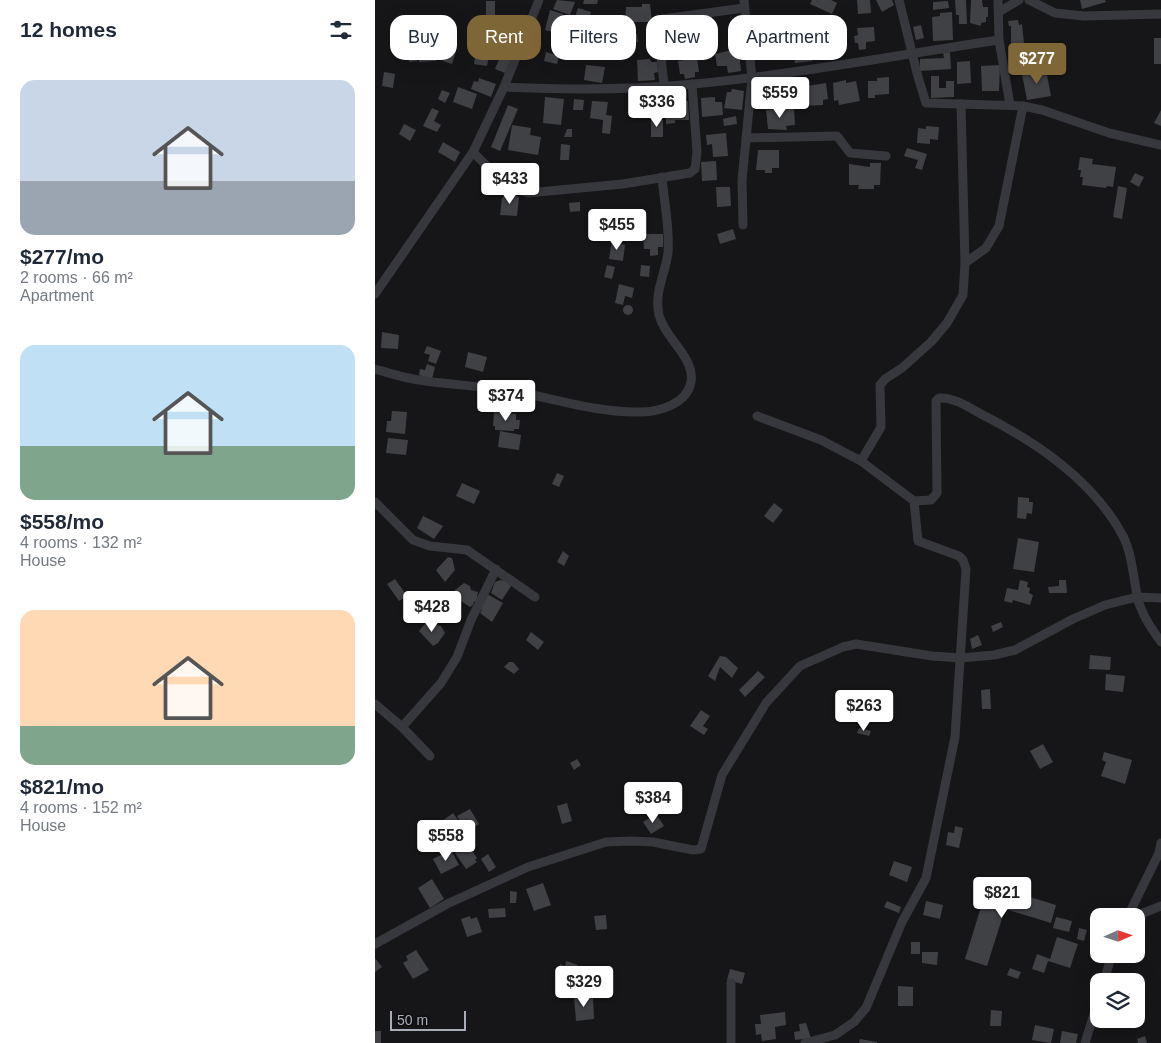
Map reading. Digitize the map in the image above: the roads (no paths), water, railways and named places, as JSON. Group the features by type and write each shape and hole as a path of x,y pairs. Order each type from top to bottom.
{"street":[{"path":"375,294 473,152 504,87 539,0"},
{"path":"899,0 923,95 927,103 1023,106 1042,110 1109,133 1161,145"},
{"path":"998,0 999,40 1009,105"},
{"path":"999,12 1019,0"},
{"path":"1029,0 1055,13 1084,16 1161,14"},
{"path":"663,85 658,28 663,19 744,4 753,78 742,180 743,225"},
{"path":"504,87 578,89 692,84 753,78 999,40"},
{"path":"473,152 504,180 528,193 623,184 690,173 695,169 697,152 692,84"},
{"path":"861,461 881,428 880,385 931,342 947,323 963,295 965,263 961,104"},
{"path":"965,263 986,248 999,226 1023,106"},
{"path":"746,138 837,136 850,153 886,156"},
{"path":"375,369 418,380 482,386 610,411 641,412 678,402 685,396 691,383 691,374 689,365 668,335 660,318 656,300 668,250 662,177"},
{"path":"757,416 821,440 861,461 914,501 931,500 937,493 936,402 939,398 952,400 1017,432 1063,465 1089,490 1123,537 1129,553 1137,597 1143,612 1161,642"},
{"path":"805,1043 835,1035 854,1022 866,1008 902,922 926,878 955,737 965,563 959,556 918,541 914,501"},
{"path":"375,502 413,540 430,546 467,550 535,597"},
{"path":"402,727 441,683 457,657 471,620 496,569"},
{"path":"375,944 447,904 528,867 607,842 630,840 653,842 693,850 701,848 721,775 767,704 801,666 843,647 856,644 898,652 961,658 993,655 1015,650 1073,619 1105,605 1137,597 1161,598"},
{"path":"375,704 402,727 430,756"},
{"path":"1132,908 1159,853 1161,843"},
{"path":"1145,912 1161,906"},
{"path":"731,983 731,1043"},
{"path":"1085,1043 1090,1027"}]}
